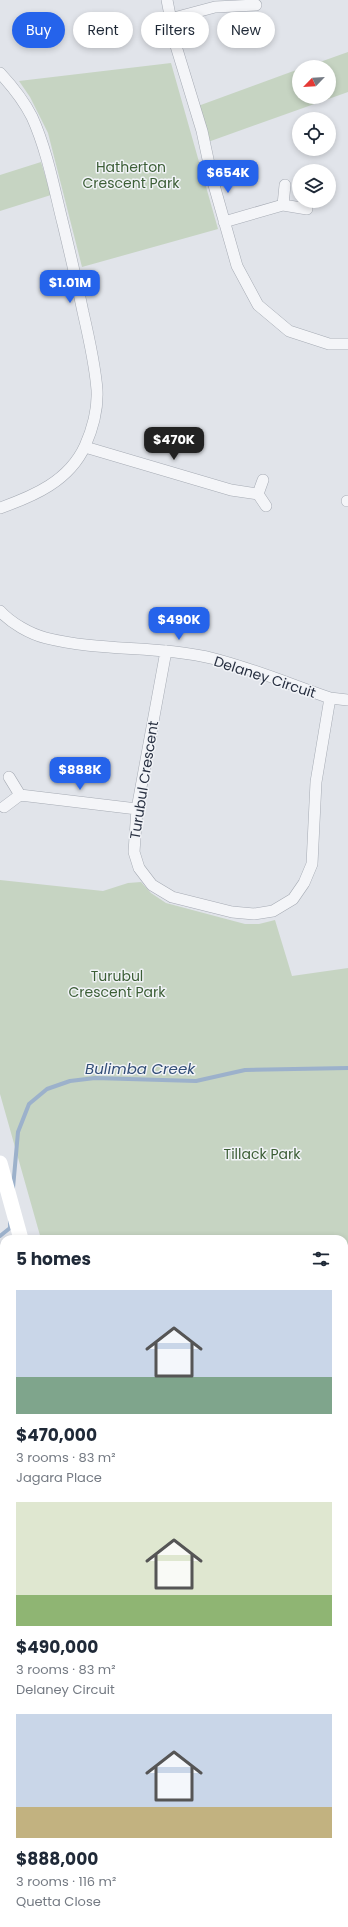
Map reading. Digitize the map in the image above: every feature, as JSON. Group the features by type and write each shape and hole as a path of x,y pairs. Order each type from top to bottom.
{"main road":[{"path":"0,1164 20,1235"}],"street":[{"path":"167,0 169,12"},
{"path":"195,12 236,3 256,5"},
{"path":"177,48 202,130 212,178 237,266 258,305 289,331 329,344 348,344"},
{"path":"0,73 20,93 40,139 71,257 90,343 97,390 96,407 85,447 73,464 58,482 29,497 0,508"},
{"path":"283,205 285,185"},
{"path":"224,222 283,205 307,209"},
{"path":"85,447 231,490 258,494 266,506"},
{"path":"258,494 263,480"},
{"name":"Delaney Circuit","path":"0,611 5,617 22,628 45,638 89,645 166,651 215,659 330,698 348,700"},
{"name":"Turubul Crescent","path":"166,651 137,809 134,852 139,868 152,885 172,897 232,912 254,914 273,910 292,899 304,883 312,864 316,782 330,698"},
{"path":"9,777 20,795"},
{"path":"4,807 20,795 137,809"}],"green space":[{"path":"348,52 348,92 336,96 336,60 326,60"},
{"name":"Hatherton Crescent Park","path":"171,63 218,229 82,267 48,133 30,97 19,81"},
{"path":"292,72 292,104 314,104 208,142 198,106"},
{"path":"41,162 51,195 0,211 0,175"},
{"path":"0,880 103,891 128,883 141,882 151,893 166,903 245,924 259,924 275,920 292,976 348,968 348,1235 40,1235 0,1094"}],"waterway":[{"name":"Bulimba Creek","path":"13,1188 18,1132 29,1104 47,1089 70,1081 95,1078 196,1081 245,1070 348,1068"},
{"name":"Bulimba Creek","path":"1,1235 10,1228 10,1221"}],"park label":[{"name":"Turubul Crescent Park","path":"117,984"},
{"name":"Tillack Park","path":"262,1154"}]}
